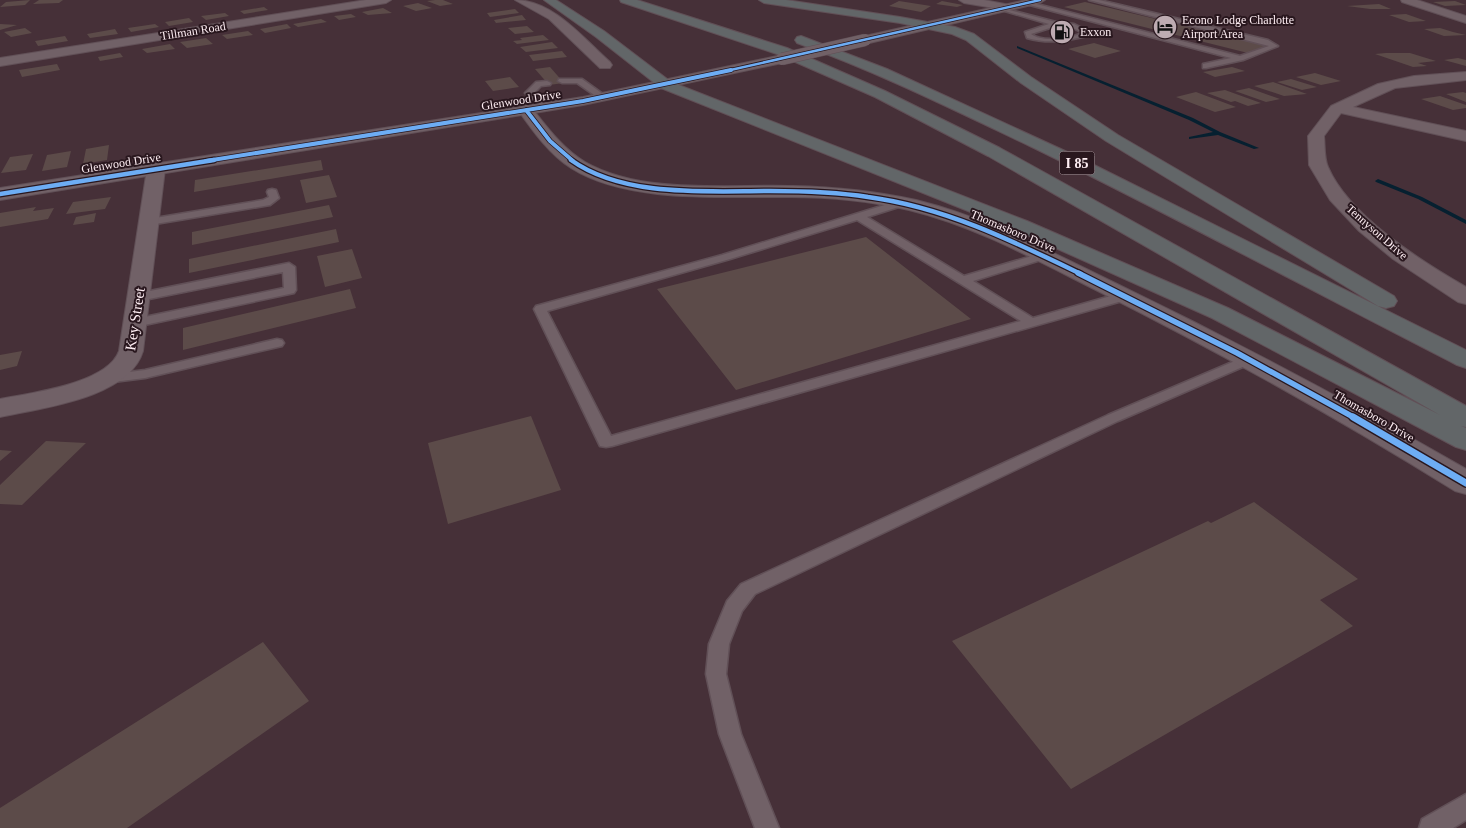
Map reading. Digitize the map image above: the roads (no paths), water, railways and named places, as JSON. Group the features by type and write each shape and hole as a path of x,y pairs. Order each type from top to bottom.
{"highway":[{"path":"550,0 600,34 666,85 1020,225 1193,301 1466,440"},
{"name":"I 85","path":"625,0 782,51 880,94 994,152 1466,418"},
{"name":"I 85","path":"673,0 844,55 935,95 1175,212 1466,360"},
{"path":"764,0 927,25 970,36 1026,80 1105,133 1466,349"}],"street":[{"name":"Tillman Road","path":"0,62 386,0"},
{"path":"520,0 553,17 606,65"},
{"path":"964,0 1003,8"},
{"name":"Glenwood Drive","path":"0,194 603,97 743,68 1040,0"},
{"path":"1406,0 1466,20"},
{"name":"Tennyson Drive","path":"1466,76 1385,86 1371,91 1338,108 1326,118 1317,130 1314,145 1315,159 1329,187 1348,210 1396,251 1466,297"},
{"path":"1338,108 1466,136"},
{"name":"Thomasboro Drive","path":"535,109 565,156 580,166 615,179 673,189 828,192 901,203 931,210 975,226 1043,256 1249,359 1466,483"},
{"name":"Key Street","path":"0,408 84,388 105,379 127,362 131,351 139,298 156,169"}],"lane":[{"path":"1092,0 1268,42 1275,46 1240,58 1206,66"},
{"path":"1025,3 1240,58"},
{"path":"1003,8 1056,24 1072,26 1087,32 1085,35 1053,41 1029,37 1027,32 1056,24"},
{"path":"562,81 579,81 603,97"},
{"path":"535,109 529,93 539,84 547,83"},
{"path":"149,222 266,203 274,198 272,192"},
{"path":"901,203 726,257 540,309 606,442 1125,296"},
{"path":"858,216 1031,322"},
{"path":"962,280 1043,256"},
{"path":"135,324 290,290 289,267 139,298"},
{"path":"105,379 145,374 277,343"},
{"path":"767,828 730,734 716,674 719,644 734,607 748,589 1112,418 1249,359"},
{"path":"1431,828 1466,806"}],"waterway":[{"path":"1018,47 1191,119 1218,133"},
{"path":"1191,138 1218,133"},
{"path":"1218,133 1256,148"},
{"path":"1378,181 1420,198 1466,222"}],"place":[{"name":"Econo Lodge Charlotte Airport Area","path":"1165,27"},
{"name":"Exxon","path":"1062,32"}]}
